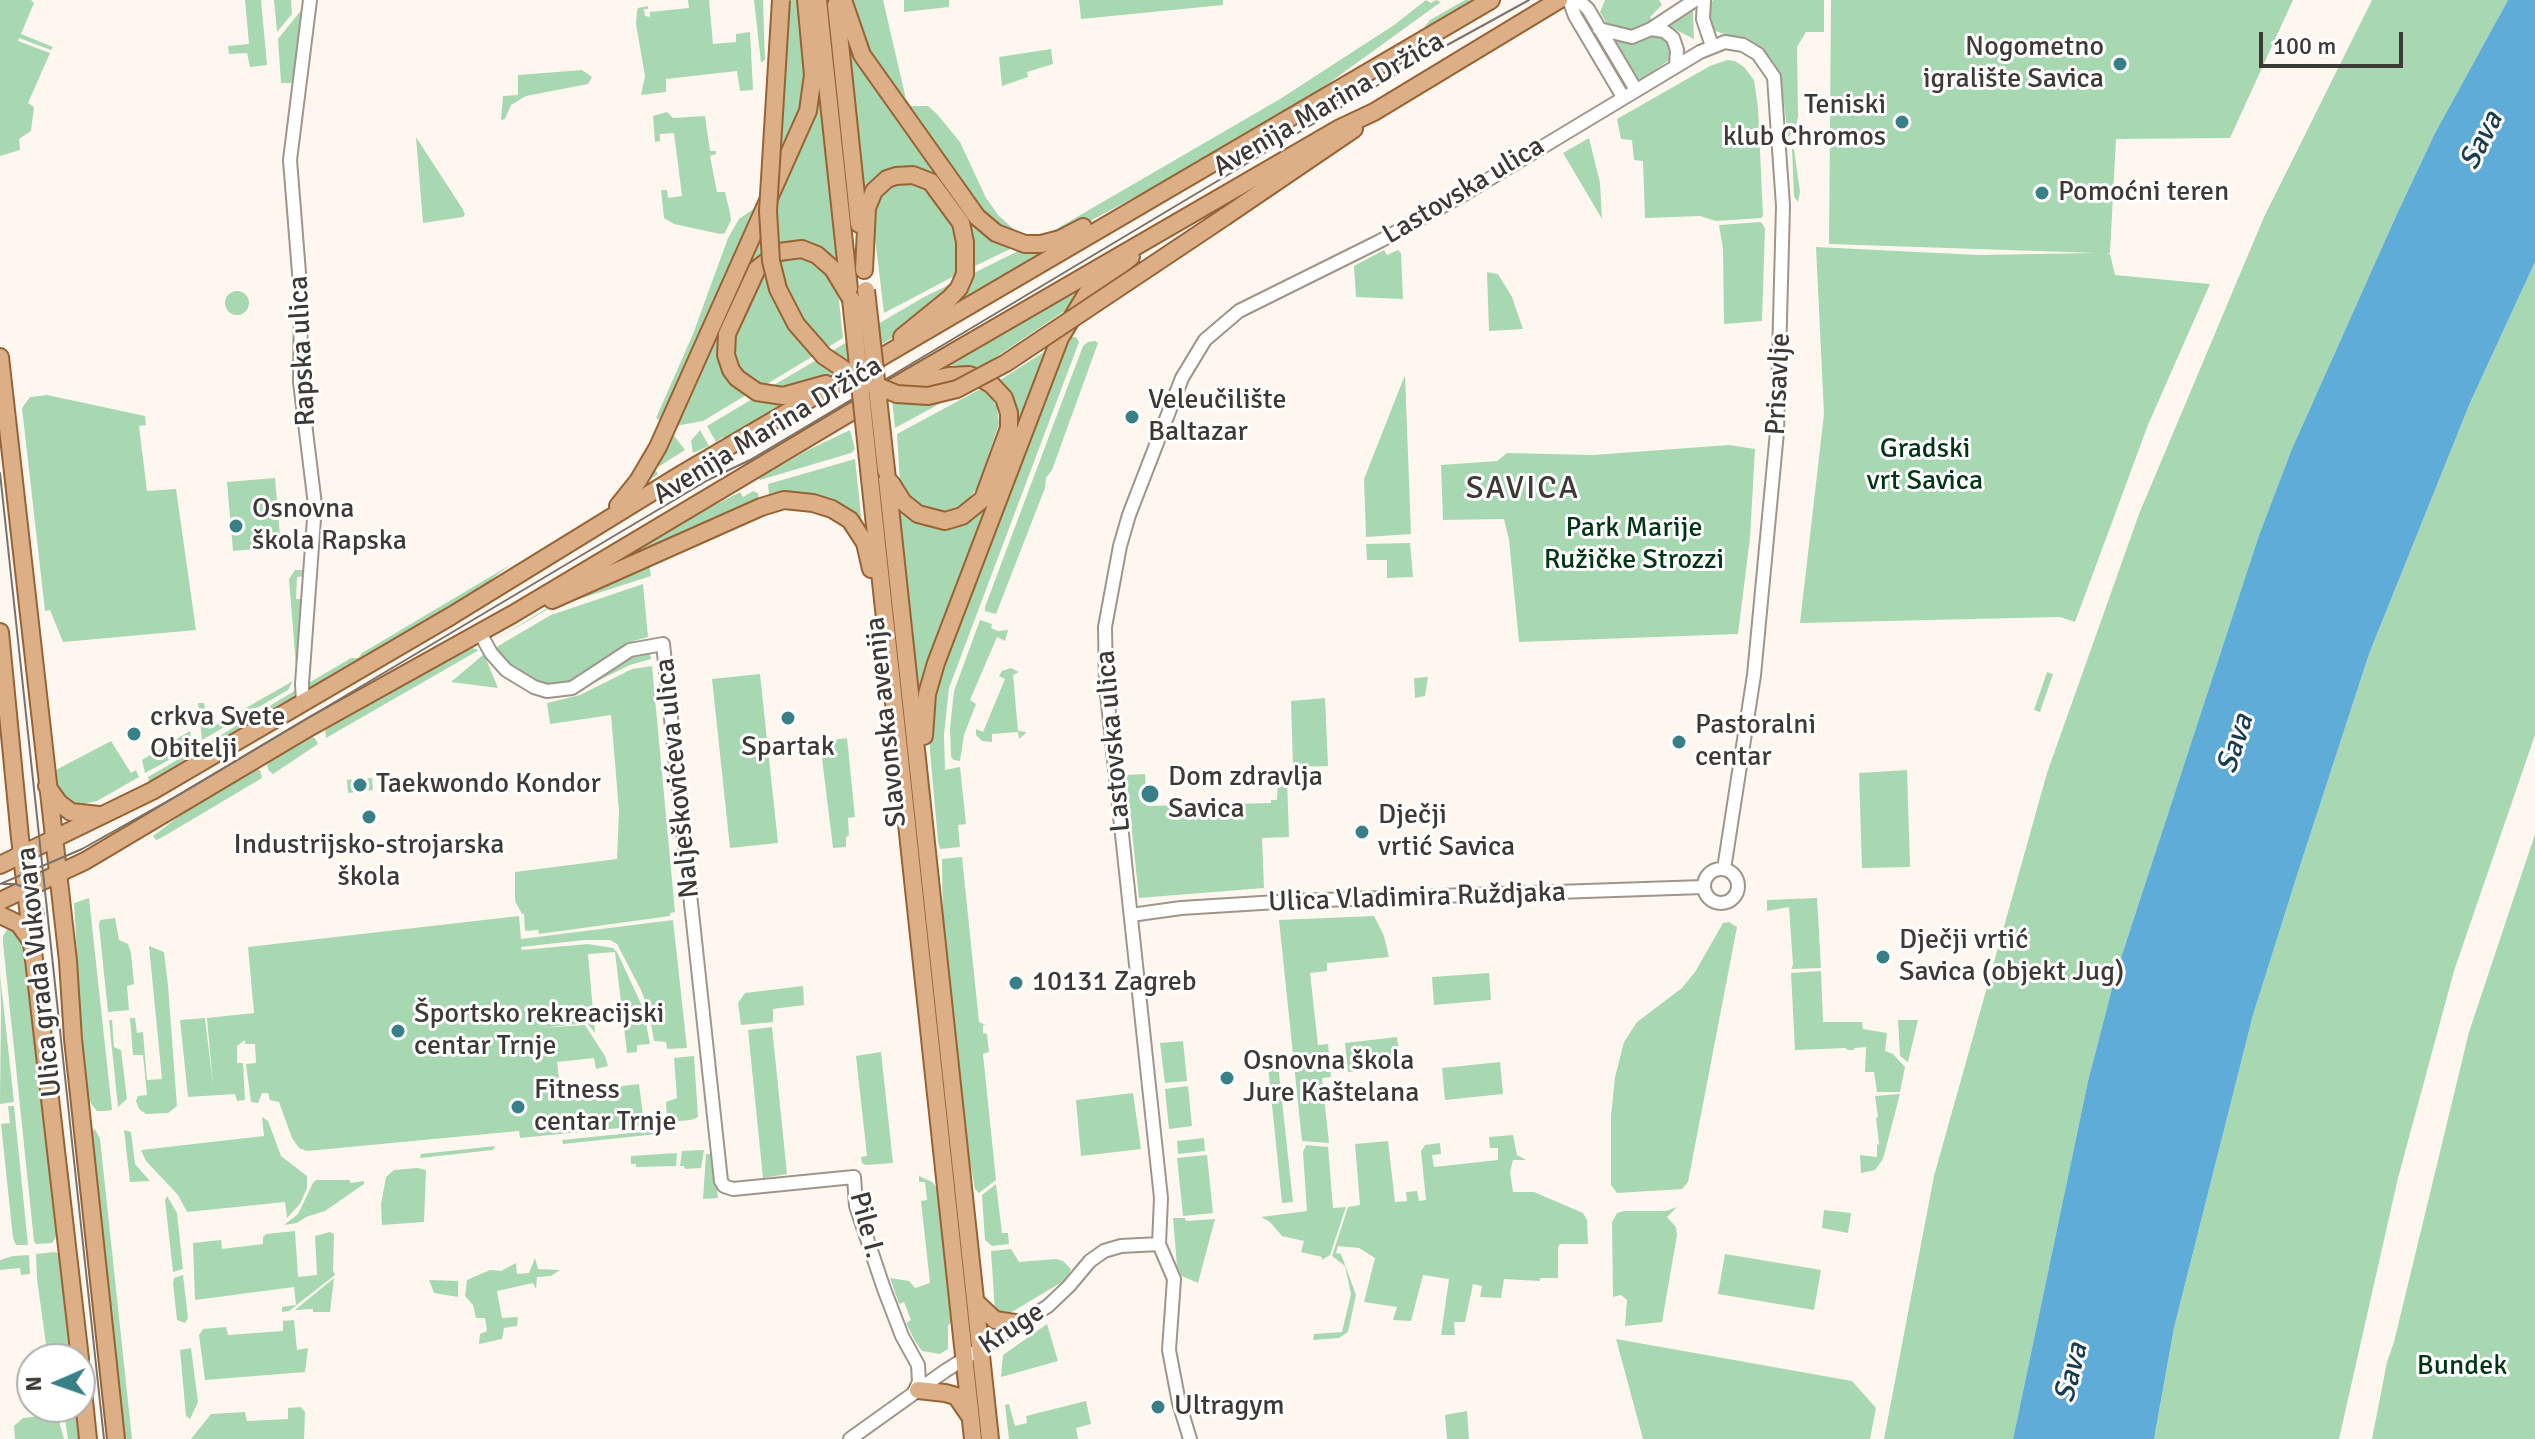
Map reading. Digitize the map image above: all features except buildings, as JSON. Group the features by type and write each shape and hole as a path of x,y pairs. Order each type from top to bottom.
{"main road":[{"path":"781,0 768,211 771,261 778,289 796,324 824,356 857,378 897,394 928,396 957,389 1006,363 1338,142 1374,112"},
{"path":"606,519 638,481 658,447 808,111 813,75 806,0"},
{"name":"Slavonska avenija","path":"818,0 973,1439"},
{"name":"Slavonska avenija","path":"835,0 990,1439"},
{"path":"843,0 862,55 966,203 988,228 1016,242 1041,244 1068,236 1096,221 1115,220"},
{"name":"Avenija Marina Držića","path":"0,865 152,791 451,616 606,519 1491,0"},
{"name":"Avenija Marina Držića","path":"0,901 85,861 310,727 513,614 888,390 1340,128 1374,112 1559,0"},
{"path":"864,270 867,208 874,191 887,179 896,176 913,175 931,182 961,223 965,242 965,274 950,298 906,333 889,354"},
{"path":"924,821 929,796 924,710 936,663 1065,329 1087,293 1126,262 1141,242"},
{"path":"840,383 783,396 757,392 731,370 726,341 753,276 765,261 779,252 802,249 817,255 833,269 851,299"},
{"name":"Ulica grada Vukovara","path":"0,357 116,1439"},
{"path":"886,470 897,493 918,514 927,519 945,521 962,516 983,499 1006,437 1009,420 1007,406 999,391 976,377 949,376 888,390"},
{"path":"513,614 547,603 766,505 793,500 832,509 850,520 865,543 873,583 884,608"},
{"name":"Ulica grada Vukovara","path":"0,632 78,1343"},
{"path":"46,782 53,796 71,812 89,815 109,813"},
{"path":"0,915 22,927 35,953"},
{"path":"977,1303 995,1320 1021,1324"},
{"path":"916,1391 956,1396 971,1419"}],"street":[{"name":"Rapska ulica","path":"303,702 315,505 300,382 301,298 290,160 310,0"},
{"path":"1569,0 1575,16 1623,97 1712,46 1703,19 1704,0"},
{"path":"1578,0 1588,9 1636,90"},
{"path":"1599,29 1626,37 1651,29 1695,0"},
{"path":"1651,29 1664,31 1673,38 1677,50 1676,66"},
{"name":"Prisavlje","path":"1712,46 1725,42 1743,45 1758,54 1771,68 1777,92 1783,206 1777,432 1754,675 1724,869"},
{"name":"Lastovska ulica","path":"1159,1244 1162,1226 1160,1190 1106,685 1106,619 1120,546 1149,458 1191,362 1205,340 1239,311 1380,241 1466,193 1623,97"},
{"name":"Nalješkovićeva ulica","path":"480,633 493,657 506,670 534,687 557,691 579,684 630,650 663,644 715,1133"},
{"path":"1724,869 1737,880 1737,892 1731,901 1715,903 1707,897 1703,887 1709,873 1724,869"},
{"name":"Ulica Vladimira Ruždjaka","path":"1131,915 1181,908 1293,901 1703,887"},
{"name":"Pile I.","path":"715,1133 721,1181 728,1189 854,1177 856,1206 898,1327 914,1356 919,1373 916,1391"},
{"path":"1159,1244 1174,1279 1169,1350 1179,1403 1190,1439"},
{"name":"Kruge","path":"850,1439 945,1371 1059,1297 1090,1261 1104,1251 1121,1246 1159,1244"},
{"path":"914,1356 927,1366 945,1371"}],"green space":[{"path":"0,0 31,0 34,3 21,34 53,47 51,50 19,38 18,41 50,53 28,103 34,107 31,131 19,139 20,150 0,156"},
{"path":"245,0 261,0 267,65 250,67 247,53 229,54 228,46 249,44"},
{"path":"274,0 291,0 292,14 277,32"},
{"path":"688,0 709,0 713,44 736,42 736,34 750,32 753,90 740,91 737,71 666,79 666,92 641,95 645,76 636,24 638,8 648,6 644,9 645,16 650,17 650,12 689,8"},
{"path":"754,0 763,0 765,60 761,63"},
{"path":"789,0 802,0 808,80 802,109 779,161"},
{"path":"847,0 883,0 906,99 911,106 928,106 937,114 960,142 986,198 999,216 1018,233 1006,232 985,216 866,53"},
{"path":"904,0 949,0 949,7 904,12"},
{"path":"1079,0 1223,0 1223,5 1081,19"},
{"path":"1426,0 1441,2 1304,101 1195,165 1075,229 1039,239 1280,99 1394,25"},
{"path":"1470,0 1469,3 1423,29 1430,20"},
{"path":"1605,0 1659,0 1662,5 1650,17 1653,22 1629,32 1613,29 1607,24 1600,12"},
{"path":"1713,0 1824,0 1824,32 1806,32 1797,47 1798,116 1795,131 1788,137 1780,72 1758,45 1712,30 1709,7"},
{"name":"Gradski vrt Savica","path":"1831,0 2293,0 2230,138 2116,139 2110,253 2106,253 2110,254 2115,275 2210,284 2148,425 2075,622 2060,617 1800,623 1824,414 1816,247 1978,255 2096,253 1829,244"},
{"path":"2372,0 2508,0 2435,133 2396,216 2291,451 2258,538 2116,973 2088,1081 2013,1439 1884,1439 1934,1176 2047,773 2139,514 2264,217"},
{"path":"303,8 294,83 281,83 278,39"},
{"path":"1693,11 1694,39 1670,27 1669,25"},
{"path":"1650,34 1661,34 1669,41 1672,58 1638,79 1614,40 1630,41"},
{"path":"847,39 858,62 989,237 1012,248 973,267 969,227 912,168 883,173 864,189"},
{"path":"1051,49 1053,64 1027,72 1028,77 1002,86 999,57"},
{"path":"1727,60 1744,67 1754,80 1763,216 1716,221 1700,216 1645,218 1643,161 1634,160 1632,140 1621,139 1617,119 1710,66"},
{"path":"582,70 592,77 588,84 526,96 511,105 505,119 501,120 503,96 518,95 518,75"},
{"path":"820,89 841,266 780,246 723,328 748,394 703,421 675,426 813,113"},
{"path":"667,112 673,118 705,116 710,151 716,151 710,156 717,192 725,192 730,213 731,220 725,233 674,224 664,218 661,190 667,190 668,198 682,196 674,133 660,134 660,141 655,142 653,116"},
{"path":"416,137 462,208 463,217 423,223"},
{"path":"1589,138 1600,183 1602,219 1563,153"},
{"path":"1792,149 1800,192 1798,202 1794,197"},
{"path":"907,182 917,184 934,197 955,225 960,273 884,313 872,213 878,196 887,187"},
{"path":"762,203 663,422 656,418 693,334 728,238 739,219"},
{"path":"1761,222 1765,228 1762,321 1724,324 1723,249 1719,225"},
{"path":"1020,250 1045,252 955,305 968,289 972,274"},
{"path":"1384,250 1387,255 1398,250 1401,253 1403,299 1356,297 1354,266"},
{"path":"780,260 810,260 827,272 838,292 843,338 762,387 744,374 736,362 735,335 764,274"},
{"path":"2535,262 2535,735 2454,971 2398,1178 2339,1439 2154,1439 2174,1328 2253,1015 2300,866 2369,654 2470,403"},
{"path":"1487,272 1498,274 1512,297 1523,329 1489,331"},
{"path":"959,280 909,328 827,377 805,386 767,389 924,297"},
{"path":"1082,286 1072,306 981,367 948,365"},
{"path":"237,291 246,294 249,303 246,312 237,315 228,312 225,303 228,294"},
{"path":"1068,337 1076,337 1079,342 949,688 944,735 945,770 960,767 966,824 958,825 960,847 940,849 928,729 936,684"},
{"path":"1095,341 1098,343 1052,470 1046,478 1045,488 996,614 985,611 1083,346"},
{"path":"1050,348 998,481 1012,435 997,382"},
{"path":"1405,375 1411,534 1366,537 1364,479"},
{"path":"980,382 895,428 892,400"},
{"path":"984,387 997,407 999,424 977,488 966,502 951,511 943,513 917,508 900,483 897,434"},
{"path":"47,395 145,416 146,425 139,426 147,491 176,489 196,630 63,642 50,610 45,611 22,408 30,397"},
{"path":"754,398 781,406 726,440 723,437 716,442 707,426"},
{"path":"700,430 709,446 693,453 691,441"},
{"path":"850,430 855,449 851,453 760,480 808,450"},
{"path":"672,433 685,450 655,469 658,474 645,484"},
{"name":"Park Marije Ružičke Strozzi","path":"1729,445 1755,449 1750,538 1738,634 1519,642 1509,540 1504,519 1443,520 1441,465 1497,461 1507,453 1593,455"},
{"path":"855,459 862,524 838,502 818,495 789,491 769,495 768,484"},
{"path":"275,478 281,547 233,551 227,482"},
{"path":"753,491 758,493 759,498 754,502 611,566 688,519 740,492 743,497"},
{"path":"993,494 922,680 918,700 897,507 917,523 945,527"},
{"path":"1410,543 1413,577 1387,578 1387,560 1367,560 1366,544"},
{"path":"649,563 651,576 548,609 492,642 552,605"},
{"path":"510,565 467,598 313,688 307,684 351,658 358,658"},
{"path":"295,570 306,570 306,576 297,577 296,599 304,599 297,679 289,579"},
{"path":"643,584 648,637 630,642 573,682 547,686 536,682 507,663 493,649 551,615"},
{"path":"980,620 992,624 991,628 998,631 1008,630 1005,641 997,637 970,700 976,704 964,735 960,761 951,757 954,691"},
{"path":"894,633 898,633 958,1200 950,1160"},
{"path":"472,648 479,650 326,738 325,728 331,724 419,673"},
{"path":"650,653 651,659 630,665 571,694 544,696 634,655"},
{"path":"484,654 498,688 451,682"},
{"path":"652,666 675,912 670,916 539,934 538,930 525,931 524,914 515,901 515,872 617,859 619,811 611,715 550,724 547,703 580,695 632,669"},
{"path":"1011,668 1019,672 1013,675 1018,731 1026,732 1019,739 1018,732 992,734 992,742 982,741 976,735 976,729 983,732 1005,679 999,676 1002,671"},
{"path":"2047,672 2053,674 2040,712 2034,710"},
{"path":"760,674 778,843 730,848 712,679"},
{"path":"1428,677 1425,696 1415,698 1414,678"},
{"path":"293,681 288,690 202,740 198,703 204,703 209,729"},
{"path":"296,690 292,701 214,747 206,744"},
{"path":"1325,698 1328,766 1293,767 1291,701"},
{"path":"190,731 193,747 145,773 142,760"},
{"path":"310,736 318,744 273,774 269,771 267,765 271,759"},
{"path":"847,738 855,817 848,818 846,847 833,848 820,742"},
{"path":"111,741 131,773 136,770 139,777 97,801 75,806 67,802 56,787 54,771"},
{"path":"194,750 194,758 151,783 149,781 148,777"},
{"path":"256,769 260,770 262,778 161,838 156,840 153,836 201,800"},
{"path":"1907,770 1910,867 1862,868 1859,773"},
{"path":"1145,774 1147,806 1271,803 1271,800 1277,800 1278,779 1287,779 1289,837 1262,838 1264,888 1139,898 1126,775"},
{"name":"Taekwondo Kondor","path":"372,778 373,790 348,793 347,780"},
{"name":"Bundek","path":"2535,834 2535,1439 2372,1439 2387,1362 2469,1032"},
{"path":"962,857 979,1022 986,1025 983,1025 983,1033 987,1034 989,1052 983,1054 996,1180 979,1193 975,1189 963,1125 943,939 942,859"},
{"path":"89,898 112,1110 105,1111 97,1111 89,1101 82,1045 74,903"},
{"path":"1817,898 1821,968 1791,969 1789,907 1767,911 1767,900"},
{"name":"Športsko rekreacijski centar Trnje","path":"519,916 521,939 673,920 687,1048 667,1049 666,1042 654,1041 641,990 617,944 610,940 584,940 521,947 522,950 588,944 613,948 617,952 643,1008 650,1044 637,1045 637,1052 627,1053 615,952 588,954 595,1033 587,1023 541,1028 585,1025 605,1056 608,1066 596,1069 594,1058 557,1062 561,1093 639,1084 644,1122 660,1121 660,1124 520,1138 519,1131 307,1151 299,1148 292,1138 279,1102 270,1100 268,1093 262,1093 258,1103 251,1102 246,1064 256,1063 255,1044 245,1044 245,1040 237,1046 237,1063 243,1063 245,1100 237,1101 235,1094 188,1097 180,1020 205,1018 213,1086 207,1018 254,1013 248,947"},
{"path":"1374,916 1384,936 1389,957 1327,963 1327,971 1310,973 1318,1045 1328,1044 1331,1077 1322,1078 1329,1143 1302,1141 1279,920"},
{"path":"115,918 119,940 128,944 131,953 134,984 127,986 129,1010 108,1012 99,925 100,920"},
{"path":"1729,922 1737,927 1688,1182 1682,1189 1617,1193 1611,1185 1611,1116 1615,1077 1624,1042 1637,1022 1682,988 1695,972 1723,923"},
{"path":"11,924 24,935 58,1234 52,1243 36,1244 34,1241 3,943 3,936"},
{"path":"149,946 164,952 168,986 177,1106 168,1113 146,1114 139,1109 136,1101 138,1096 147,1095 143,1055 133,1055 130,1018 135,1018 137,1033 143,1032 147,1080 162,1079"},
{"path":"1821,971 1823,1022 1862,1022 1863,1029 1887,1033 1885,1051 1893,1054 1905,1067 1900,1092 1877,1092 1874,1072 1865,1072 1866,1047 1854,1050 1795,1050 1791,973"},
{"path":"1489,973 1491,1000 1434,1005 1432,977"},
{"path":"0,974 14,1102 0,1104 1,1007"},
{"path":"803,986 804,1005 773,1009 773,1022 741,1025 738,1003 745,993"},
{"path":"109,1020 112,1020 114,1047 121,1050 127,1099 118,1107"},
{"path":"1898,1020 1918,1020 1908,1062 1900,1056"},
{"path":"772,1027 787,1174 763,1178 748,1030"},
{"path":"1397,1037 1401,1066 1348,1072 1345,1043"},
{"path":"1183,1041 1187,1081 1165,1083 1160,1043"},
{"path":"881,1052 893,1163 866,1165 861,1157 867,1156 856,1056"},
{"path":"1277,1055 1293,1202 1282,1203 1267,1056"},
{"path":"694,1056 698,1117 667,1122 666,1102 677,1098 674,1058"},
{"path":"1500,1062 1503,1094 1445,1100 1442,1068"},
{"path":"1188,1086 1192,1126 1169,1129 1165,1089"},
{"path":"1133,1093 1141,1149 1081,1156 1076,1100"},
{"path":"1900,1094 1883,1159 1875,1170 1861,1173 1860,1155 1877,1157 1879,1144 1875,1096"},
{"path":"8,1106 14,1106 28,1245 16,1245 13,1238 1,1124 10,1123"},
{"path":"262,1117 268,1121 281,1156 307,1176 307,1188 300,1204 287,1218 285,1202 187,1212 178,1195 146,1161 141,1150 264,1136"},
{"path":"95,1129 100,1139 132,1439 124,1439 92,1137"},
{"path":"124,1130 131,1132 135,1164 150,1181 130,1182"},
{"path":"660,1130 657,1134 563,1144 562,1140"},
{"path":"1513,1135 1517,1155 1526,1160 1513,1160 1510,1172 1513,1192 1534,1192 1583,1213 1587,1220 1588,1244 1560,1244 1558,1247 1558,1278 1540,1278 1540,1281 1504,1279 1501,1298 1480,1297 1482,1286 1473,1284 1465,1322 1454,1322 1455,1335 1441,1335 1449,1279 1423,1275 1411,1321 1393,1320 1397,1307 1364,1302 1375,1258 1359,1248 1338,1246 1336,1253 1341,1254 1356,1295 1348,1332 1339,1338 1313,1340 1314,1334 1342,1332 1351,1294 1345,1266 1332,1256 1348,1207 1360,1205 1355,1144 1388,1141 1395,1202 1407,1201 1406,1192 1417,1191 1419,1201 1426,1200 1421,1151 1425,1145 1440,1143 1441,1154 1432,1155 1434,1167 1498,1160 1498,1148 1490,1148 1489,1137"},
{"path":"1204,1138 1205,1151 1178,1154 1177,1141"},
{"path":"1306,1145 1328,1147 1333,1208 1346,1207 1330,1255 1322,1260 1322,1257 1301,1252 1304,1241 1282,1236 1261,1217 1307,1211 1303,1152"},
{"path":"495,1146 493,1150 420,1158 421,1154"},
{"path":"704,1150 701,1168 685,1169 680,1166 682,1151"},
{"path":"677,1153 676,1166 636,1167 636,1164 631,1164 631,1156"},
{"path":"706,1154 713,1154 718,1198 703,1199"},
{"path":"1207,1155 1213,1213 1183,1216 1177,1158"},
{"path":"394,1170 426,1170 424,1222 382,1225 381,1204 386,1177"},
{"path":"919,1176 937,1188 951,1323 948,1325 948,1349 940,1354 922,1351 915,1341 906,1323 911,1320 904,1302 899,1304 890,1278 909,1281 915,1288 930,1283 921,1201 927,1200 925,1182 919,1182"},
{"path":"316,1180 364,1181 364,1184 325,1211 284,1225 298,1214"},
{"path":"996,1184 1002,1233 1008,1233 1009,1244 992,1246 985,1240 982,1195"},
{"path":"167,1196 177,1213 183,1269 173,1272 165,1200"},
{"path":"1677,1207 1667,1217 1676,1227 1677,1235 1662,1322 1625,1326 1627,1300 1621,1295 1613,1297 1612,1222 1617,1213 1624,1211 1666,1211"},
{"path":"1824,1210 1851,1213 1848,1233 1822,1228"},
{"path":"1173,1218 1185,1218 1186,1221 1215,1219 1198,1283 1182,1276 1177,1266"},
{"path":"295,1231 298,1277 317,1275 315,1236 330,1232 334,1234 335,1275 289,1311 282,1312 282,1307 296,1305 294,1287 195,1300 193,1243 221,1240 222,1249 263,1244 266,1234"},
{"path":"1011,1249 1019,1262 1056,1259 1071,1269 1067,1279 1005,1316 995,1312 991,1251"},
{"path":"58,1253 69,1343 46,1343 36,1254"},
{"path":"1725,1254 1821,1270 1814,1310 1718,1294"},
{"path":"29,1255 30,1274 21,1275 20,1268 0,1270 0,1260"},
{"path":"535,1258 538,1269 560,1270 551,1276 537,1277 536,1289 533,1283 497,1291 502,1318 518,1317 517,1326 504,1328 502,1339 479,1344 480,1334 487,1331 485,1318 476,1318 473,1305 465,1296 467,1280 490,1270 501,1271 516,1263 517,1274 529,1273"},
{"path":"183,1275 188,1318 185,1323 177,1320 173,1283 174,1278"},
{"path":"334,1278 330,1312 295,1310"},
{"path":"429,1280 458,1281 458,1297 434,1293"},
{"path":"294,1320 297,1350 308,1348 305,1372 205,1380 199,1335 203,1329 226,1327 228,1335 283,1331 283,1321"},
{"path":"1047,1324 1058,1361 1001,1377 1003,1355"},
{"path":"1616,1339 1852,1381 1876,1408 1870,1439 1643,1439"},
{"path":"191,1348 198,1402 190,1419 186,1416 180,1350"},
{"path":"1086,1401 1091,1424 1076,1428 1078,1439 1009,1439 1005,1405 1009,1404 1015,1426 1027,1423 1026,1416"},
{"path":"301,1407 305,1412 304,1439 191,1439 211,1414 245,1412 247,1421 288,1419 288,1408"},
{"path":"1467,1411 1469,1439 1447,1439 1445,1415"},
{"path":"17,1423 60,1423 64,1439 15,1439 14,1426"},
{"path":"66,1423 78,1423 79,1439 68,1439"}],"water":[{"name":"Sava","path":"2508,0 2535,0 2535,262 2470,403 2369,654 2300,866 2253,1015 2174,1328 2154,1439 2013,1439 2088,1081 2116,973 2258,538 2291,451 2396,216 2435,133"}],"tram line":[{"path":"0,884 82,849 182,793 708,480 750,460 1420,60 1529,0"},
{"path":"0,473 104,1439"},
{"path":"3,884 16,884 27,889 40,902 44,914"}],"place":[{"name":"Nogometno igralište Savica","path":"2120,64"},
{"name":"Teniski klub Chromos","path":"1902,122"},
{"name":"Pomoćni teren","path":"2042,193"},
{"name":"Veleučilište Baltazar","path":"1132,417"},
{"name":"Osnovna škola Rapska","path":"236,526"},
{"name":"Spartak","path":"788,718"},
{"name":"crkva Svete Obitelji","path":"134,734"},
{"name":"Pastoralni centar","path":"1679,742"},
{"name":"Taekwondo Kondor","path":"360,785"},
{"name":"Dom zdravlja Savica","path":"1150,794"},
{"name":"Industrijsko-strojarska škola","path":"369,817"},
{"name":"Dječji vrtić Savica","path":"1362,832"},
{"name":"Dječji vrtić Savica (objekt Jug)","path":"1883,957"},
{"name":"10131 Zagreb","path":"1016,983"},
{"name":"Športsko rekreacijski centar Trnje","path":"398,1031"},
{"name":"Osnovna škola Jure Kaštelana","path":"1227,1078"},
{"name":"Fitness centar Trnje","path":"518,1107"},
{"name":"Ultragym","path":"1158,1407"}],"district":[{"name":"SAVICA","path":"1523,490"}]}
